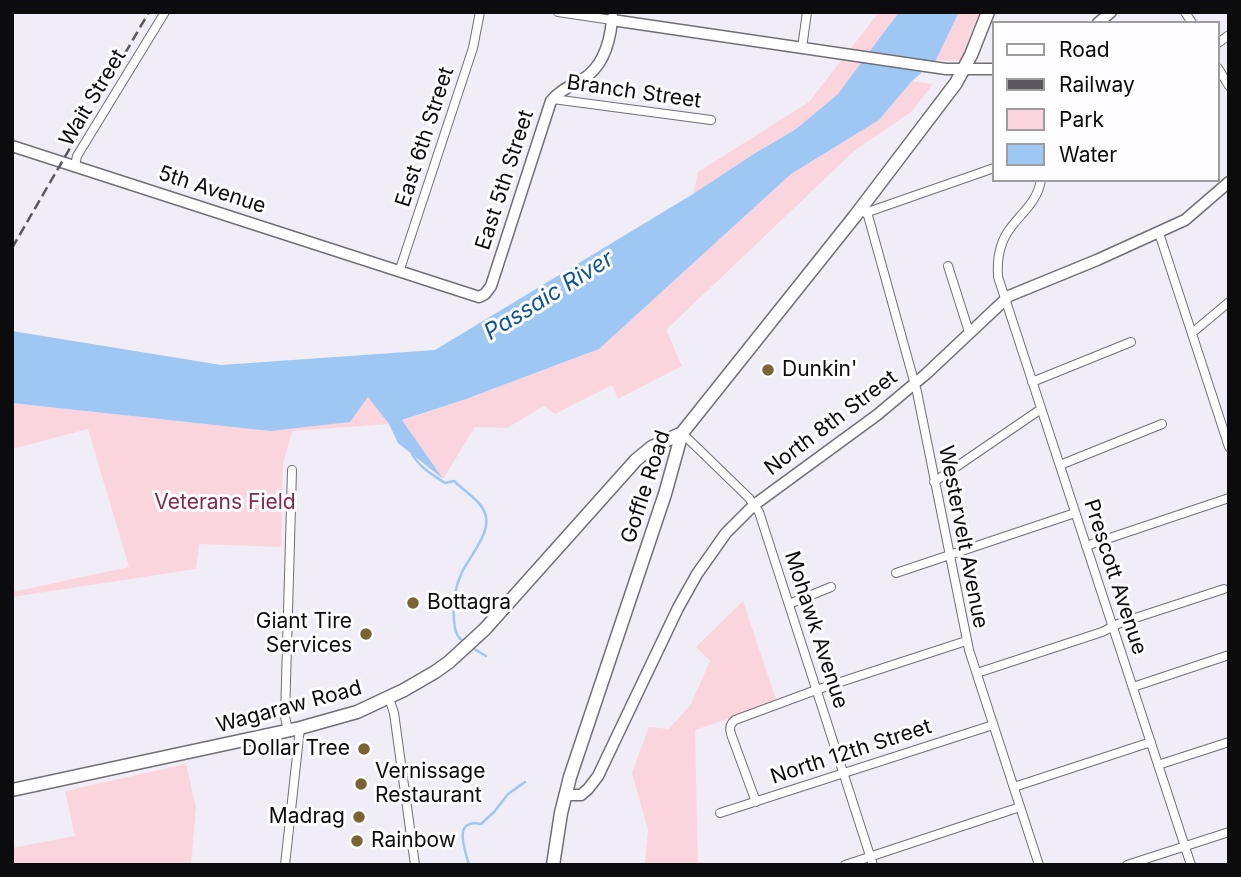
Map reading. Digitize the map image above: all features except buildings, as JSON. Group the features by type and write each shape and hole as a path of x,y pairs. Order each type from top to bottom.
{"main road":[{"name":"Goffle Road","path":"553,865 565,795 665,494 681,433 861,214 964,70 988,12"},
{"name":"East 5th Street","path":"399,272 474,297 487,291 553,99 597,66 609,44 613,16"},
{"path":"613,16 838,54 946,69 992,69"},
{"name":"5th Avenue","path":"12,146 399,272"},
{"name":"North 8th Street","path":"565,795 583,794 598,776 697,574 718,542 754,505 856,432 1016,292 1185,220 1229,182"},
{"name":"Wagaraw Road","path":"12,790 294,729 345,716 389,698 435,672 462,651 502,612 636,460 652,447 681,433"}],"street":[{"name":"Wait Street","path":"75,166 76,156 165,12"},
{"name":"East 6th Street","path":"399,272 473,48 480,12"},
{"path":"558,12 613,16"},
{"path":"802,48 807,12"},
{"name":"Branch Street","path":"553,99 711,120"},
{"path":"861,214 992,169"},
{"name":"Prescott Avenue","path":"1041,182 1033,202 1008,232 1001,245 998,278 1191,865"},
{"name":"Westervelt Avenue","path":"861,214 915,383 966,641 1039,865"},
{"path":"1159,233 1225,424 1229,447"},
{"path":"948,266 969,332"},
{"path":"1192,333 1229,302"},
{"path":"1032,382 1131,342"},
{"path":"934,482 1041,410"},
{"path":"1060,466 1162,424"},
{"name":"Mohawk Avenue","path":"681,433 754,505 762,520 872,861"},
{"path":"285,865 294,729 285,717 292,470"},
{"path":"1086,546 1229,498"},
{"path":"896,573 1075,513"},
{"path":"789,604 831,587"},
{"path":"977,673 1224,589"},
{"path":"756,802 729,728 731,723 816,690 966,641"},
{"path":"1133,687 1229,655"},
{"path":"389,698 394,713 415,865"},
{"name":"North 12th Street","path":"720,813 993,724"},
{"path":"1014,787 1151,742"},
{"path":"1158,765 1229,742"},
{"path":"845,865 872,861 1020,807"},
{"path":"1127,865 1229,832"}],"green space":[{"path":"879,12 899,12 838,94 796,129 693,194 698,172 809,102"},
{"path":"959,12 979,12 961,61 936,60"},
{"path":"912,81 933,84 911,112 854,151 666,330 682,366 618,399 612,385 555,414 544,406 507,428 475,427 443,479 401,421 599,349 791,174 879,120"},
{"name":"Veterans Field","path":"368,397 389,424 292,431 283,464 281,547 199,544 196,569 12,597 12,592 129,567 88,429 12,449 12,403 270,431"},
{"path":"743,601 777,702 695,730 698,865 645,865 648,830 632,773 649,727 669,729 691,704 710,661 696,647"},
{"path":"186,764 196,807 191,865 12,865 12,848 75,836 65,791"}],"water":[{"name":"Passaic River","path":"899,12 959,12 936,60 912,81 879,120 791,174 599,349 402,420 443,479 398,443 389,424 368,397 350,422 270,431 12,403 12,331 221,365 435,350 796,129 838,94"}],"waterway":[{"path":"412,454 431,474 445,483 454,481 477,501 486,517 482,538 462,572 455,595 455,627 458,636 465,643"},
{"path":"471,647 486,656"},
{"path":"469,865 463,844 463,830 472,823 481,824 508,794 525,782"}],"railway":[{"path":"12,248 149,12"}],"place":[{"name":"Dunkin'","path":"768,370"},
{"name":"Bottagra","path":"413,603"},
{"name":"Giant Tire Services","path":"366,634"},
{"name":"Dollar Tree","path":"364,749"},
{"name":"Vernissage Restaurant","path":"361,784"},
{"name":"Madrag","path":"359,817"},
{"name":"Rainbow","path":"357,841"}]}
